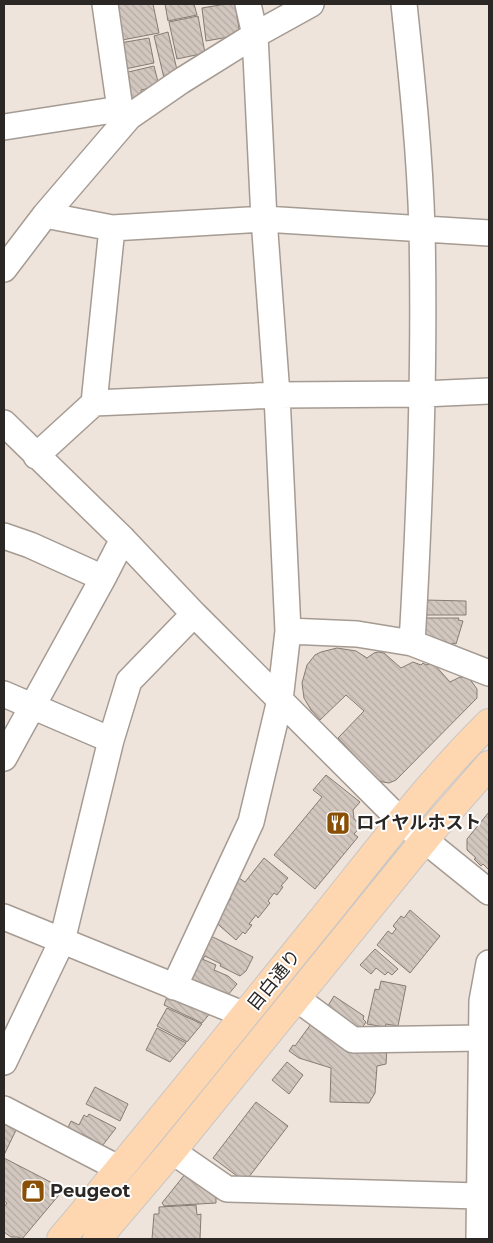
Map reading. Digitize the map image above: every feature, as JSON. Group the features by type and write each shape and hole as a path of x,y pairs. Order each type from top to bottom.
{"main road":[{"name":"目白通り","path":"61,1239 402,821 466,746 489,723"},
{"name":"目白通り","path":"96,1239 172,1151 489,765"}],"street":[{"path":"105,4 124,113"},
{"path":"174,987 251,822 280,700 288,631 277,396 264,220 255,35 248,4"},
{"path":"6,263 46,215 124,113 311,4"},
{"path":"404,4 415,105 422,229 423,394 412,643"},
{"path":"4,126 124,113"},
{"path":"46,215 112,228 264,220 489,233"},
{"path":"94,403 112,228"},
{"path":"36,456 94,403 489,391"},
{"path":"4,423 123,539 194,614 402,821 489,892"},
{"path":"4,536 30,545 103,578"},
{"path":"4,758 123,539"},
{"path":"4,1062 62,941 112,740 129,680 194,614"},
{"path":"288,631 357,634 412,643 489,673"},
{"path":"4,694 112,740"},
{"path":"4,917 245,1015"},
{"path":"479,1239 482,1001 489,963"},
{"path":"296,998 353,1040 481,1038"},
{"path":"4,1109 120,1169"},
{"path":"172,1151 226,1189 479,1196"}],"building":[{"path":"115,4 153,4 159,33 122,40"},
{"path":"165,4 194,4 197,15 168,21"},
{"path":"235,4 240,35 206,41 202,8"},
{"path":"198,16 205,53 177,59 169,22"},
{"path":"168,32 178,74 164,78 154,36"},
{"path":"149,38 154,63 125,69 120,43"},
{"path":"154,66 159,86 141,90 142,96 130,99 124,73"},
{"path":"425,600 466,601 466,615 425,615"},
{"path":"419,618 459,618 458,620 463,621 456,644 452,643 451,645 418,634"},
{"path":"337,648 356,651 367,658 374,653 384,653 401,668 413,662 421,665 423,663 426,665 433,663 450,682 460,677 469,678 477,689 477,698 396,780 389,783 383,782 378,780 338,738 364,711 346,695 320,720 304,698 302,683 307,665 315,655"},
{"path":"326,775 360,802 353,810 354,819 362,825 354,834 358,837 315,889 274,855 322,797 313,790"},
{"path":"489,812 489,870 483,864 481,866 474,859 476,858 467,850 467,839"},
{"path":"264,858 288,878 281,886 283,887 277,895 274,893 268,901 270,903 258,918 256,915 249,924 252,925 245,934 243,932 236,940 213,920 231,899 224,893 233,874 245,882"},
{"path":"410,910 440,936 410,973 377,945 388,931 392,934 396,929 393,926 401,916 404,918"},
{"path":"205,933 253,957 246,971 240,976 205,956 203,959 194,954"},
{"path":"375,949 398,969 392,975 388,972 385,975 376,968 371,974 360,965"},
{"path":"193,955 216,965 214,970 228,976 237,984 223,1001 184,977"},
{"path":"381,981 406,986 398,1026 386,1024 384,1031 378,1030 379,1026 367,1024 375,989 379,990"},
{"path":"168,994 211,1012 202,1023 164,1005"},
{"path":"334,996 364,1016 363,1019 366,1022 362,1028 359,1026 357,1028 326,1009"},
{"path":"167,1008 202,1024 187,1042 157,1026"},
{"path":"311,1024 387,1047 386,1064 377,1066 375,1093 369,1103 330,1102 331,1068 299,1058 289,1051"},
{"path":"157,1028 186,1043 170,1062 146,1050"},
{"path":"287,1062 303,1075 289,1094 272,1080"},
{"path":"95,1087 128,1104 120,1121 86,1104"},
{"path":"256,1102 288,1126 245,1182 213,1158"},
{"path":"89,1114 116,1128 99,1150 89,1145 92,1139 82,1134 79,1141 65,1134 71,1121 79,1125 84,1115 87,1117"},
{"path":"4,1121 17,1128 4,1155"},
{"path":"4,1158 64,1189 22,1239 11,1237 4,1232 4,1207 7,1203 4,1201"},
{"path":"186,1173 216,1196 216,1203 164,1206 162,1203"},
{"path":"196,1205 197,1215 201,1214 200,1239 152,1239 154,1214 159,1214 159,1207"}],"place":[{"name":"ロイヤルホスト","path":"338,823"},
{"name":"Peugeot","path":"33,1191"}]}
